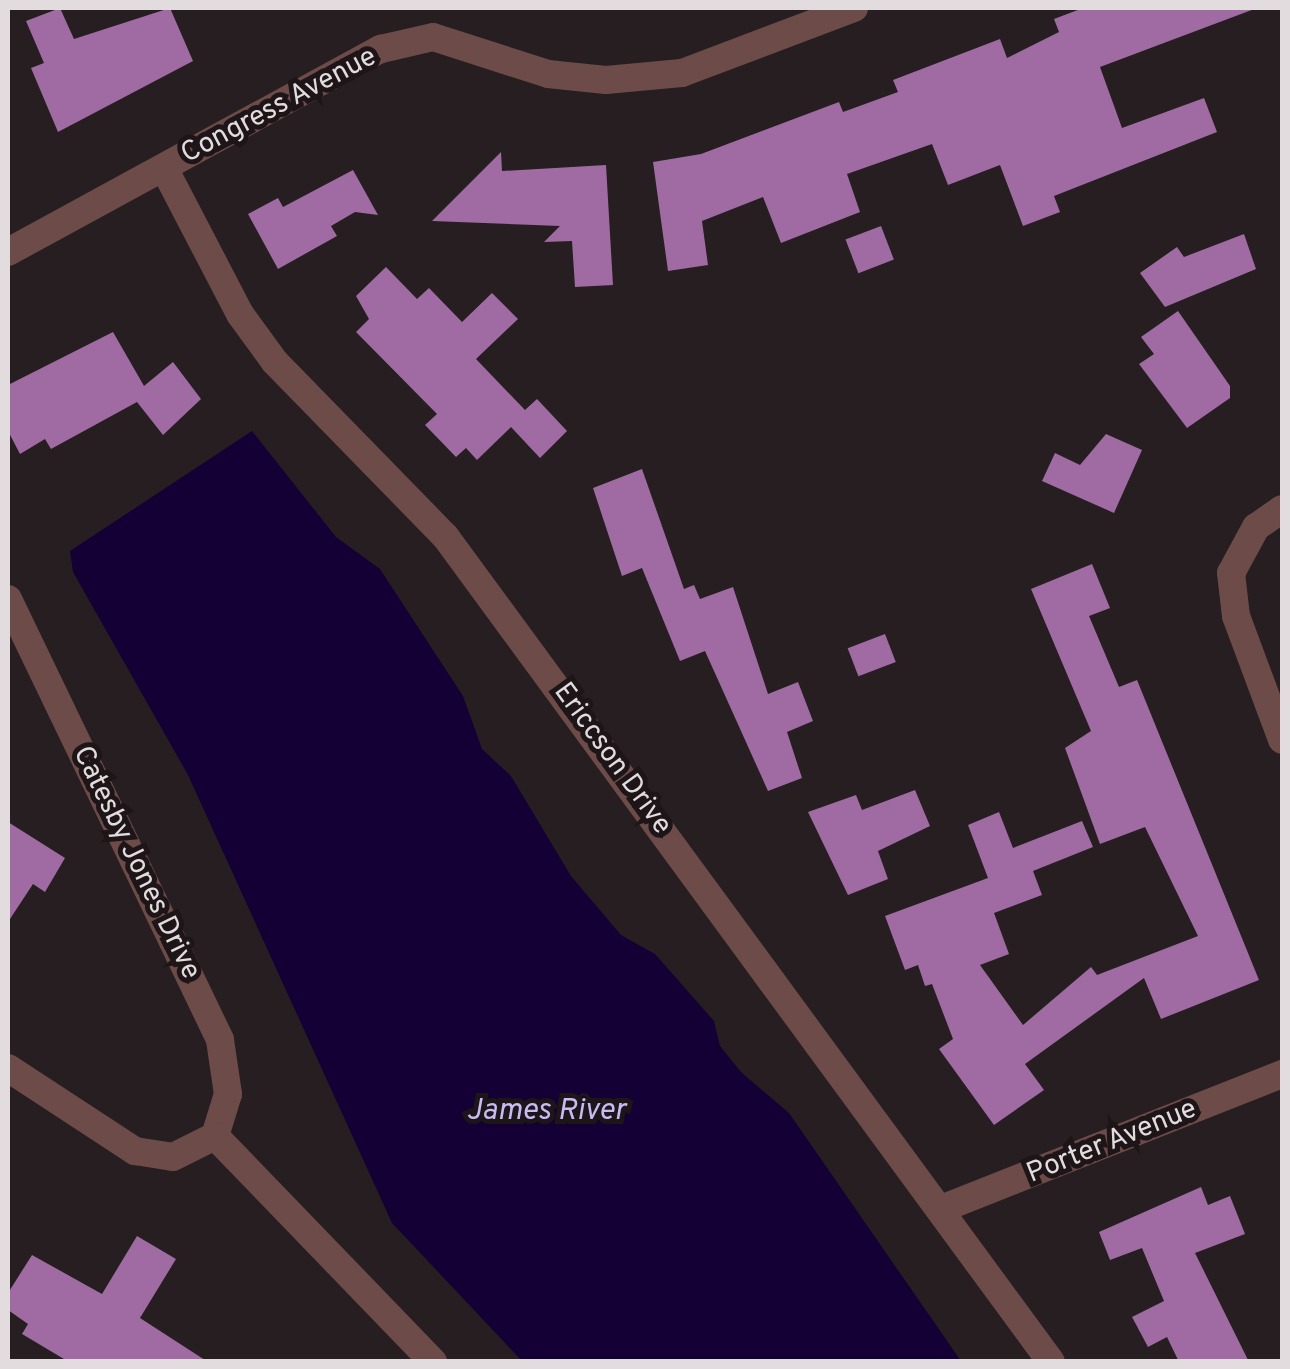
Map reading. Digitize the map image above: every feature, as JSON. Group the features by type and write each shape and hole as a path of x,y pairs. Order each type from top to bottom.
{"street":[{"name":"Congress Avenue","path":"8,252 380,48 433,37 548,74 606,80 682,72 854,8"},
{"name":"Ericcson Drive","path":"164,168 266,350 445,536 1051,1362"},
{"path":"1282,509 1256,527 1232,573 1236,616 1282,740"},
{"name":"Catesby Jones Drive","path":"8,599 220,1040 228,1094 215,1136"},
{"path":"8,1068 135,1150 173,1157 215,1136 433,1362"},
{"name":"Porter Avenue","path":"941,1210 1282,1074"}],"water":[{"name":"James River","path":"252,431 336,537 380,569 463,696 482,749 511,776 571,876 621,935 655,954 714,1021 720,1046 741,1072 789,1113 961,1361 522,1361 392,1223 188,775 73,572 70,551"}],"building":[{"path":"60,8 74,39 170,8 193,61 58,132 31,68 44,63 26,21"},
{"path":"1083,8 1257,8 1100,67 1122,128 1204,98 1217,132 1054,196 1060,212 1023,226 1000,165 948,185 932,144 847,174 860,212 781,243 763,197 702,221 708,265 668,271 653,162 701,154 839,102 843,112 898,92 893,80 1000,39 1007,58 1059,32 1054,19"},
{"path":"501,152 502,171 606,165 613,285 575,287 572,241 544,242 560,226 432,221"},
{"path":"353,170 378,215 355,212 331,226 337,236 278,269 248,214 278,198 283,207"},
{"path":"881,226 894,260 858,273 846,240"},
{"path":"1244,234 1256,269 1165,307 1140,273 1177,247 1184,257"},
{"path":"386,267 417,299 429,288 462,322 492,293 518,319 476,359 525,410 537,399 567,431 540,458 511,427 477,460 466,448 456,457 425,425 437,414 356,332 369,319 356,296"},
{"path":"1178,311 1230,386 1230,398 1187,428 1139,364 1154,354 1141,337"},
{"path":"113,332 144,386 173,362 201,399 163,435 137,402 51,449 45,439 20,454 8,431 8,385"},
{"path":"1106,434 1142,450 1114,513 1042,481 1055,453 1080,465"},
{"path":"642,469 684,589 694,585 700,599 733,587 768,694 798,682 813,721 787,732 802,778 768,791 705,651 680,661 642,568 622,576 593,488"},
{"path":"1092,564 1110,608 1089,616 1119,687 1137,680 1259,980 1161,1019 1144,978 1025,1064 1044,1090 994,1125 939,1049 953,1039 932,984 925,986 918,965 905,970 885,916 988,878 968,825 999,812 1013,848 1082,821 1093,847 1033,871 1042,895 994,913 1009,954 980,965 1023,1025 1091,967 1097,975 1198,936 1145,827 1100,844 1065,748 1091,731 1031,589"},
{"path":"885,634 896,662 858,676 848,648"},
{"path":"915,790 930,826 878,851 888,879 848,895 808,812 856,795 862,810"},
{"path":"8,822 65,858 45,892 33,884 8,922"},
{"path":"1201,1187 1208,1205 1230,1196 1245,1234 1195,1253 1249,1362 1179,1362 1167,1337 1148,1347 1132,1317 1164,1301 1142,1248 1110,1260 1099,1232"},
{"path":"137,1236 176,1259 140,1318 208,1362 69,1362 22,1334 28,1324 8,1310 8,1293 32,1255 102,1294"}]}
